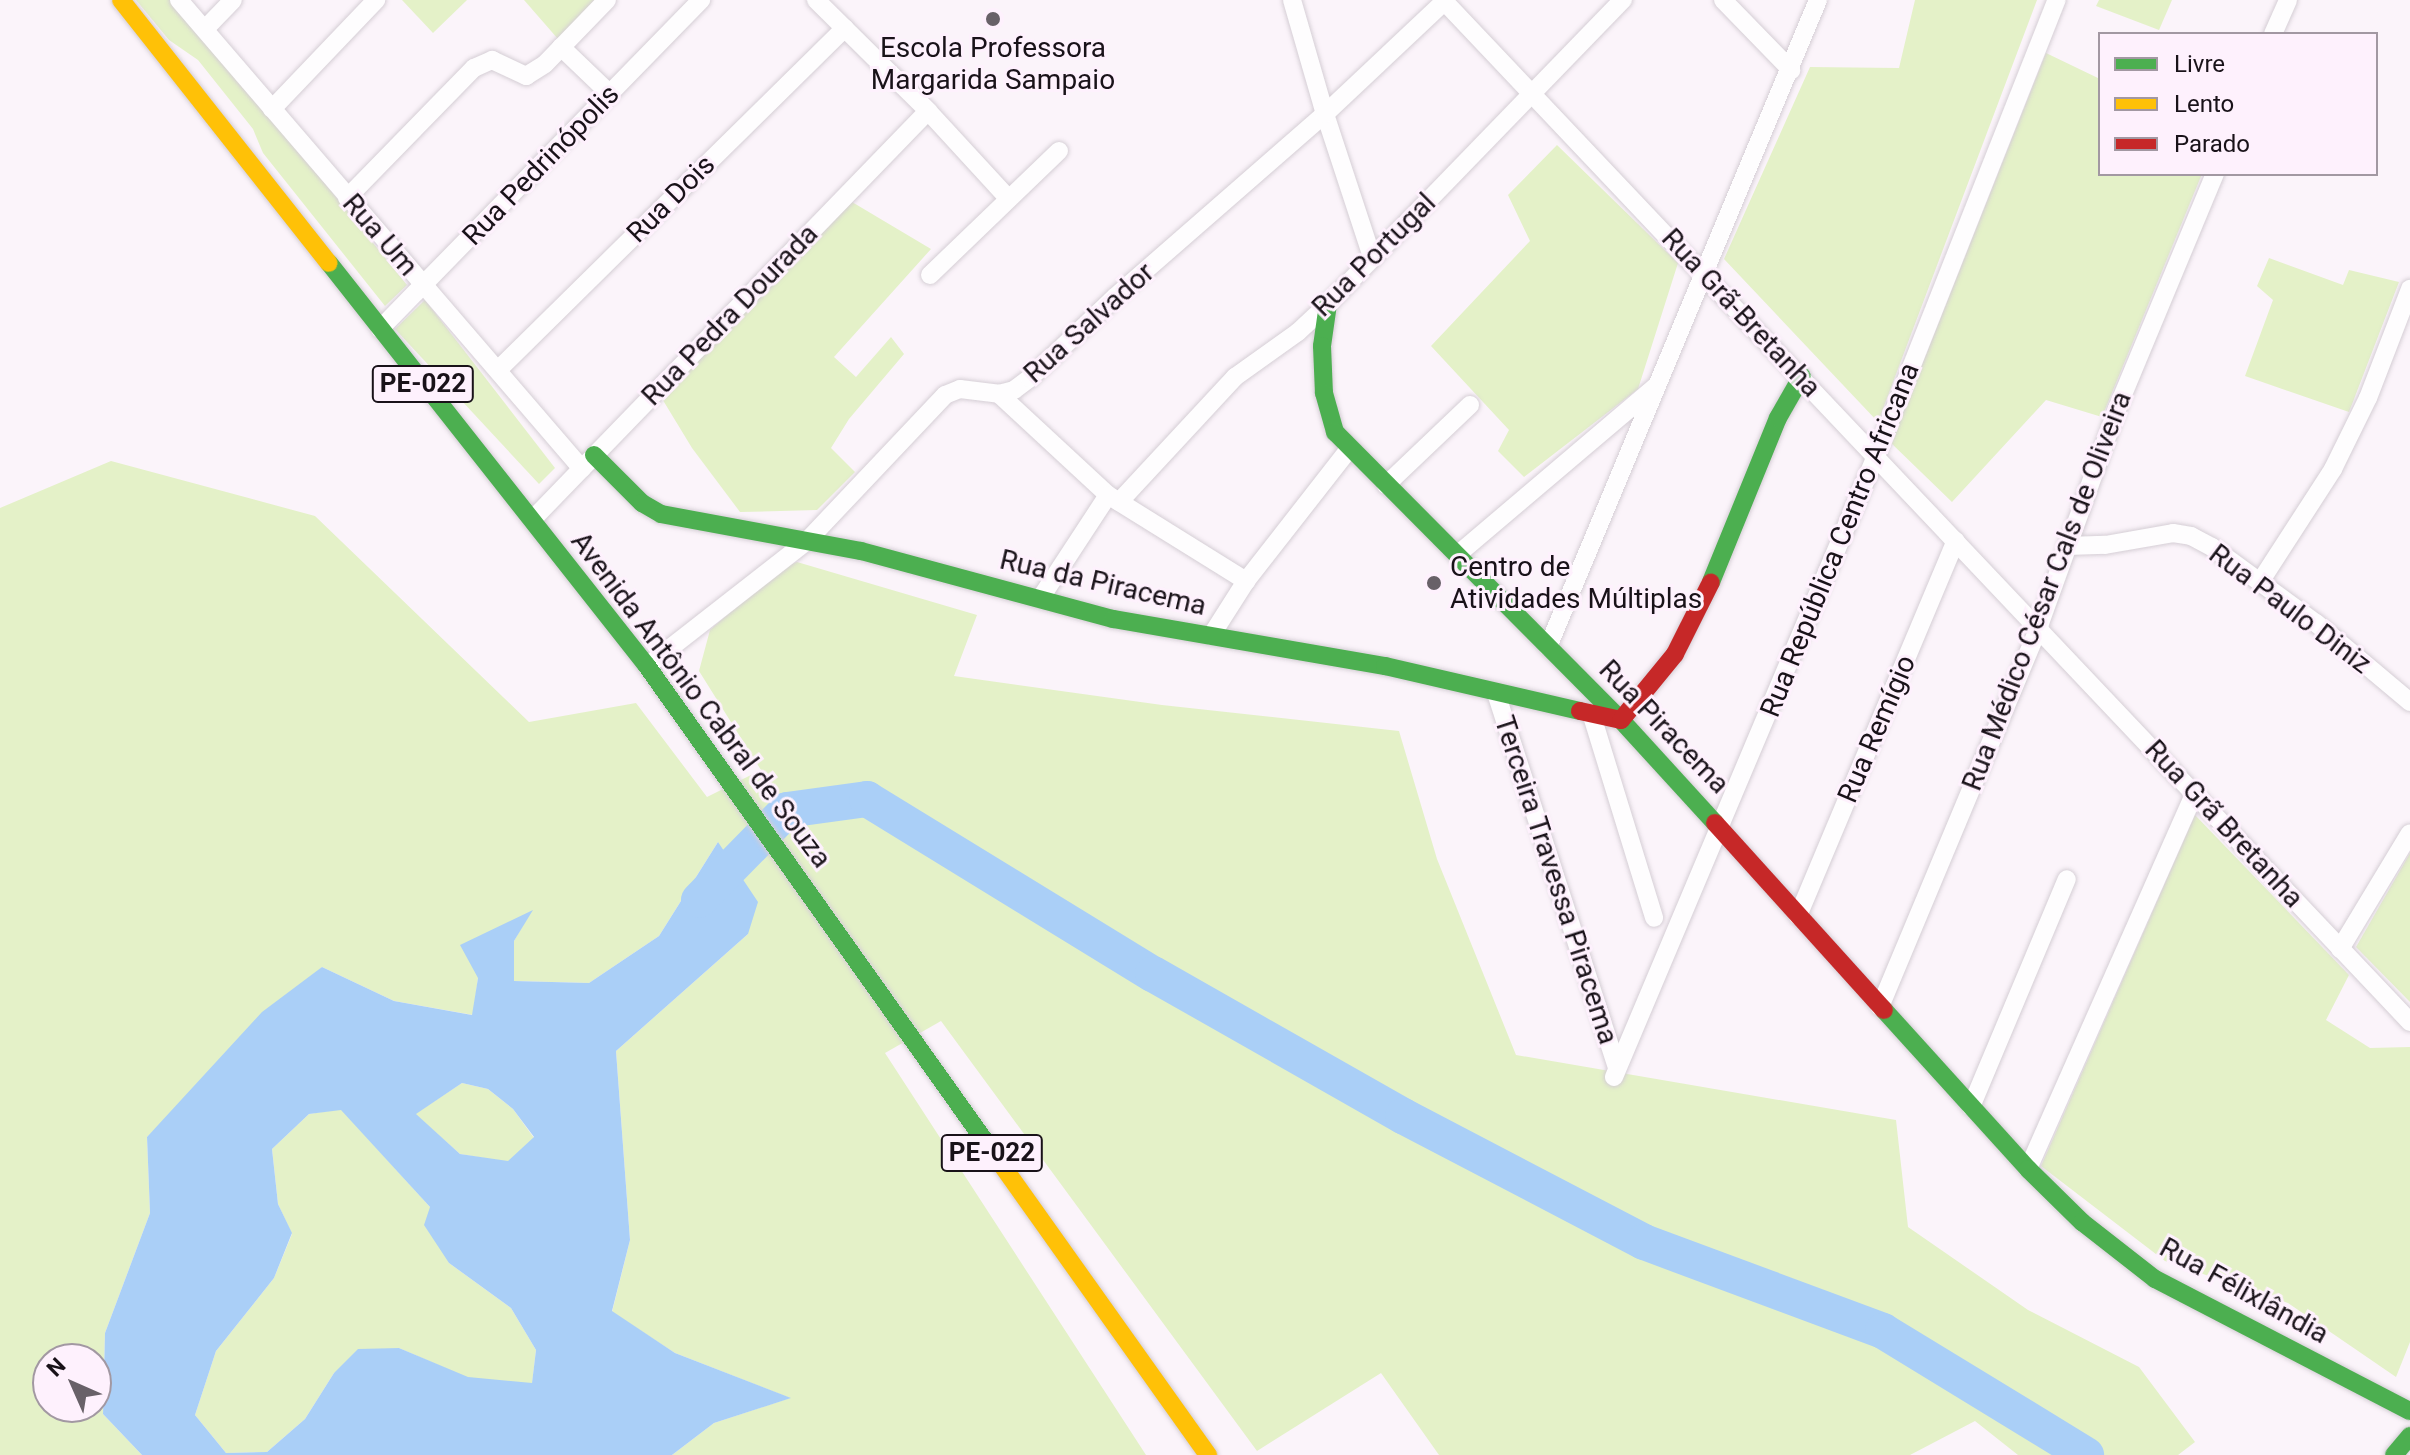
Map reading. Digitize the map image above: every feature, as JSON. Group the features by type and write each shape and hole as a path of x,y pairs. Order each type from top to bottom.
{"street":[{"name":"Rua Um","path":"179,0 498,370 588,462"},
{"path":"205,29 233,0"},
{"path":"272,109 376,0"},
{"path":"347,198 474,68 492,60 526,76 545,64 607,0"},
{"name":"Rua Pedrinópolis","path":"380,329 701,0"},
{"path":"816,0 928,111 1008,198"},
{"path":"1292,0 1372,257"},
{"name":"Rua Portugal","path":"1040,599 1114,498 1235,377 1298,332 1328,304 1623,0"},
{"path":"1723,0 1791,70"},
{"path":"1548,647 1818,0"},
{"name":"Rua República Centro Africana","path":"1616,1073 1876,456 2057,0"},
{"path":"2274,32 2288,0"},
{"name":"Avenida Antônio Cabral de Souza","path":"122,1 647,666 1208,1455"},
{"name":"Rua Salvador","path":"647,666 807,541 945,395 960,389 999,394 1014,390 1030,378 1115,297 1325,114 1444,1"},
{"name":"Rua Grã-Bretanha","path":"1444,1 2039,626"},
{"name":"Rua Dois","path":"498,370 845,28"},
{"path":"561,47 610,94"},
{"name":"Rua Pedra Dourada","path":"532,520 928,111"},
{"path":"930,275 1059,151"},
{"name":"Rua Médico César Cals de Oliveira","path":"1880,1007 2039,626 2117,409 2214,176"},
{"path":"2260,582 2333,469 2368,398 2410,289"},
{"name":"Rua Piracema","path":"1328,304 1322,346 1324,393 1335,432 1621,720 2028,1169"},
{"path":"1621,720 1675,654 1698,613 1778,418 1802,376"},
{"path":"1457,555 1661,382"},
{"path":"999,394 1114,498 1246,581"},
{"path":"1386,485 1470,405"},
{"path":"1211,636 1246,581 1349,449"},
{"name":"Rua da Piracema","path":"588,462 661,514 861,551 1113,619 1385,666 1592,716 1621,720"},
{"name":"Rua Paulo Diniz","path":"2067,546 2105,545 2173,533 2212,547 2410,702"},
{"name":"Rua Remígio","path":"1798,916 1956,541"},
{"name":"Rua Grã Bretanha","path":"2039,626 2410,1022"},
{"name":"Terceira Travessa Piracema","path":"1496,693 1616,1073"},
{"path":"1592,716 1654,918"},
{"path":"2028,1169 2195,792"},
{"path":"2340,949 2410,833"},
{"path":"1971,1107 2067,879"},
{"name":"Rua Félixlândia","path":"2028,1169 2082,1222 2155,1279 2410,1411"},
{"path":"2394,1455 2410,1436"}],"green space":[{"path":"136,0 172,0 217,50 407,285 385,306 263,153 253,129 198,60 169,40"},
{"path":"402,0 467,0 433,33"},
{"path":"524,0 597,0 558,39"},
{"path":"1915,0 2037,0 1878,422 1724,259 1810,67 1899,68"},
{"path":"2099,0 2172,0 2159,30 2096,6"},
{"path":"2046,53 2098,78 2098,176 2201,176 2102,417 2046,400 1952,502 1891,443"},
{"path":"1557,145 1678,263 1638,389 1524,477 1498,451 1509,430 1431,346 1530,241 1508,195"},
{"path":"852,202 931,249 834,357 856,377 891,337 904,354 849,419 831,448 855,472 817,510 740,512 692,448 661,397"},
{"path":"2269,258 2343,285 2349,270 2399,282 2349,412 2245,376 2273,300 2257,286"},
{"path":"425,300 555,468 539,484 395,329"},
{"path":"111,461 315,516 529,722 636,703 707,797 761,770 699,671 710,630 779,569 797,562 977,615 954,676 1162,705 1399,731 1437,859 1516,1055 1896,1120 1908,1227 2028,1310 2139,1367 2195,1442 2178,1455 2018,1455 1975,1421 1910,1455 1439,1455 1381,1373 1257,1451 941,1021 885,1053 1146,1455 672,1455 714,1423 790,1398 675,1353 612,1312 630,1240 616,1051 748,934 718,842 659,936 589,983 514,981 514,941 531,911 478,978 473,1015 394,1001 322,967 147,1137 150,1213 105,1333 105,1343 32,1343 32,1423 112,1423 142,1455 0,1455 0,508"},
{"path":"2195,815 2349,975 2326,1020 2370,1048 2410,1047 2410,1342 2396,1377 2288,1303 2165,1261 2041,1166"},
{"path":"2410,853 2410,1002 2356,947"},
{"path":"462,1083 488,1089 513,1109 534,1138 508,1162 460,1154 415,1114"},
{"path":"341,1109 430,1207 449,1263 511,1308 536,1350 532,1384 468,1378 399,1348 334,1373 305,1419 267,1452 226,1453 195,1415 216,1351 274,1278 292,1234 278,1204 272,1149 309,1114"}],"water":[{"path":"718,842 758,902 748,934 616,1051 630,1240 612,1311 675,1353 791,1398 714,1423 672,1455 142,1455 112,1423 112,1343 105,1343 105,1333 150,1213 147,1137 262,1012 322,967 394,1001 472,1015 478,978 460,945 533,910 514,941 514,981 589,983 659,936","holes":["462,1083 488,1089 513,1109 534,1137 508,1161 460,1154 416,1114","341,1110 430,1207 424,1225 449,1263 511,1308 536,1350 532,1383 468,1377 399,1348 358,1349 334,1373 305,1419 267,1452 226,1453 195,1415 216,1351 274,1278 292,1233 278,1204 272,1149 309,1114"]}],"waterway":[{"path":"699,900 787,810 867,799 1153,974 1403,1116 1644,1242 1883,1331 2086,1455"}],"traffic: fast":[{"path":"329,263 647,666 987,1144"},
{"path":"1328,304 1322,346 1324,393 1335,432 1621,720 1715,823"},
{"path":"1711,582 1778,418 1802,376"},
{"path":"594,455 642,503 661,514 861,551 1113,619 1385,666 1580,711"},
{"path":"1884,1010 2028,1169 2082,1222 2155,1279 2410,1411"},
{"path":"2394,1455 2410,1436"}],"traffic: slow":[{"path":"121,0 329,263"},
{"path":"987,1144 1208,1455"}],"traffic: jam":[{"path":"1580,711 1621,720 1675,654 1711,582"},
{"path":"1715,823 1884,1010"}],"place":[{"name":"Escola Professora Margarida Sampaio","path":"993,19"},
{"name":"Centro de Atividades Múltiplas","path":"1434,583"}]}
